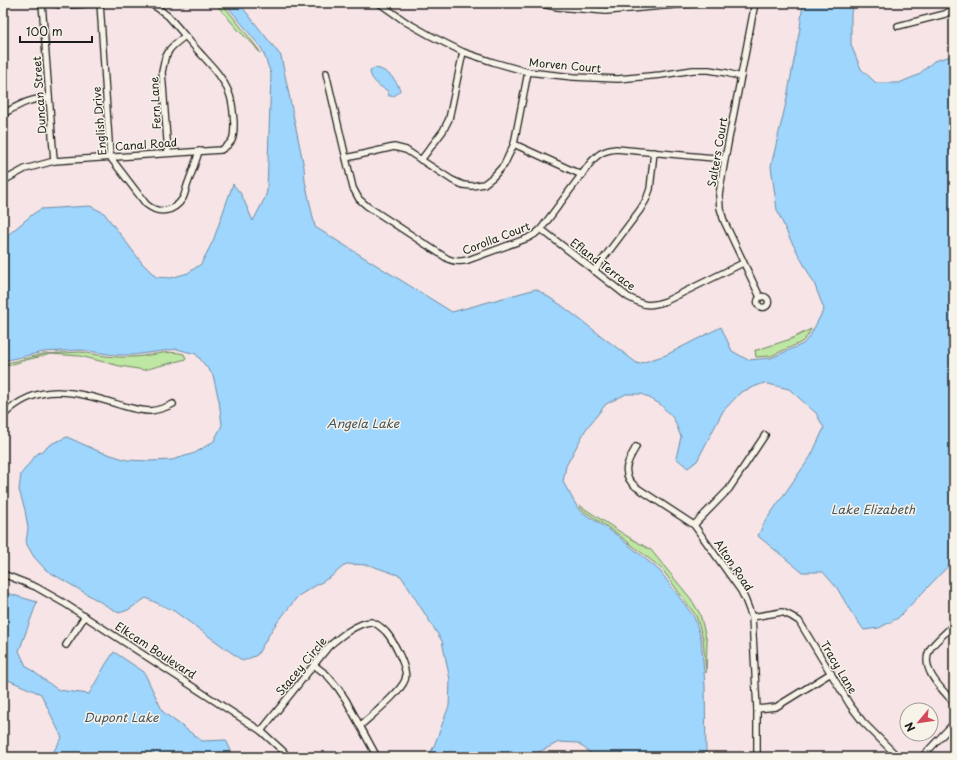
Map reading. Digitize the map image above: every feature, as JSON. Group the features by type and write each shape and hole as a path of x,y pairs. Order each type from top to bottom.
{"street":[{"name":"Duncan Street","path":"42,3 54,161"},
{"path":"49,3 60,5 79,5 99,3"},
{"name":"English Drive","path":"99,3 110,157 146,204 149,207 164,211 170,210 177,206 183,197 199,151"},
{"path":"147,3 152,4 168,16 185,36"},
{"name":"Morven Court","path":"381,3 406,22 463,52 528,72 573,77 618,79 693,70 709,70 741,77"},
{"path":"537,3 557,7 606,12 698,3"},
{"name":"Salters Court","path":"755,3 719,195 720,208 724,222 760,297"},
{"path":"898,26 945,14 954,8"},
{"name":"Canal Road","path":"3,181 25,169 54,161 220,150 228,146 233,140 234,136 232,101 229,91 218,73 185,36"},
{"name":"Fern Lane","path":"168,153 162,72 165,58 170,49 185,36"},
{"path":"421,160 443,131 449,119 463,52"},
{"path":"346,158 394,147 406,150 452,180 463,185 472,186 484,184 494,177 504,164 514,144 528,72"},
{"name":"Corolla Court","path":"326,73 353,188 359,199 367,206 453,261 460,262 468,260 535,234 541,229 591,162 598,154 606,150 616,149 725,159"},
{"path":"3,114 24,103 39,98 49,98"},
{"path":"514,144 582,175"},
{"path":"594,271 646,200 650,189 654,152"},
{"name":"Efland Terrace","path":"541,229 628,297 641,304 653,305 666,301 744,264"},
{"path":"3,416 15,405 28,397 50,392 65,392 81,395 134,410 149,411 163,409 173,404"},
{"path":"694,525 729,489 765,435"},
{"name":"Alton Road","path":"636,447 626,466 630,482 694,525 746,599 752,617 757,709 757,757"},
{"name":"Elkcam Boulevard","path":"3,574 36,587 85,616 261,730 288,757"},
{"name":"Tracy Lane","path":"752,617 782,612 799,621 850,705 863,722 898,757"},
{"path":"66,645 85,616"},
{"name":"Stacey Circle","path":"261,730 314,665 340,636 353,628 370,622 379,625 387,634 403,661 406,671 406,679 400,690 360,726"},
{"path":"954,624 930,649 927,658 928,670 932,678 954,703"},
{"path":"314,665 327,675 338,688 377,757"},
{"path":"757,709 776,707 831,673"},
{"path":"922,757 954,723"}],"green space":[{"path":"215,3 222,3 260,53 239,31"},
{"path":"811,329 802,342 771,356 756,357 755,350 791,339"},
{"path":"81,352 106,356 137,357 171,352 184,354 186,359 144,370 120,366 80,356 51,354 3,367 3,364 43,354"},
{"path":"579,505 651,550 691,599 700,614 707,642 706,673 703,638 696,616 662,569 619,535 581,509"}],"water":[{"name":"Angela Lake","path":"225,3 239,3 281,56 315,227 452,312 536,289 561,305 638,364 666,355 721,327 732,351 748,360 771,358 803,344 810,336 824,309 814,283 789,237 777,210 771,166 786,103 800,28 803,3 854,3 851,13 851,45 861,69 876,83 899,83 918,75 934,61 954,55 954,560 898,618 879,628 864,630 851,612 837,588 823,572 802,572 758,536 764,523 811,456 824,428 816,413 789,389 764,383 741,392 723,411 697,461 688,468 676,458 681,437 674,419 660,404 642,394 626,394 606,404 586,429 566,466 563,482 579,510 618,536 660,571 694,617 701,638 705,685 706,757 595,757 578,743 559,742 529,757 428,757 434,746 449,706 450,680 442,641 401,576 369,565 346,564 332,576 298,596 273,628 257,655 243,661 174,611 146,598 128,610 119,613 46,570 34,557 26,543 28,528 25,510 19,490 21,474 36,455 53,443 67,437 98,451 127,460 172,460 195,453 214,441 222,425 219,401 213,375 196,354 177,349 133,355 115,355 81,350 43,352 3,361 3,239 41,209 90,206 104,213 142,263 156,277 171,278 188,273 201,264 213,241 233,184 241,194 253,221 267,191 271,74 262,49"},
{"path":"375,68 383,70 394,79 400,90 397,94 389,96 388,91 375,81 370,72"},
{"name":"Dupont Lake","path":"3,592 37,602 19,651 26,666 58,690 89,694 114,652 144,672 163,712 202,741 226,740 234,757 50,757 62,738 41,694 8,680 3,676"}],"water label":[{"name":"Lake Elizabeth","path":"873,509"}]}
